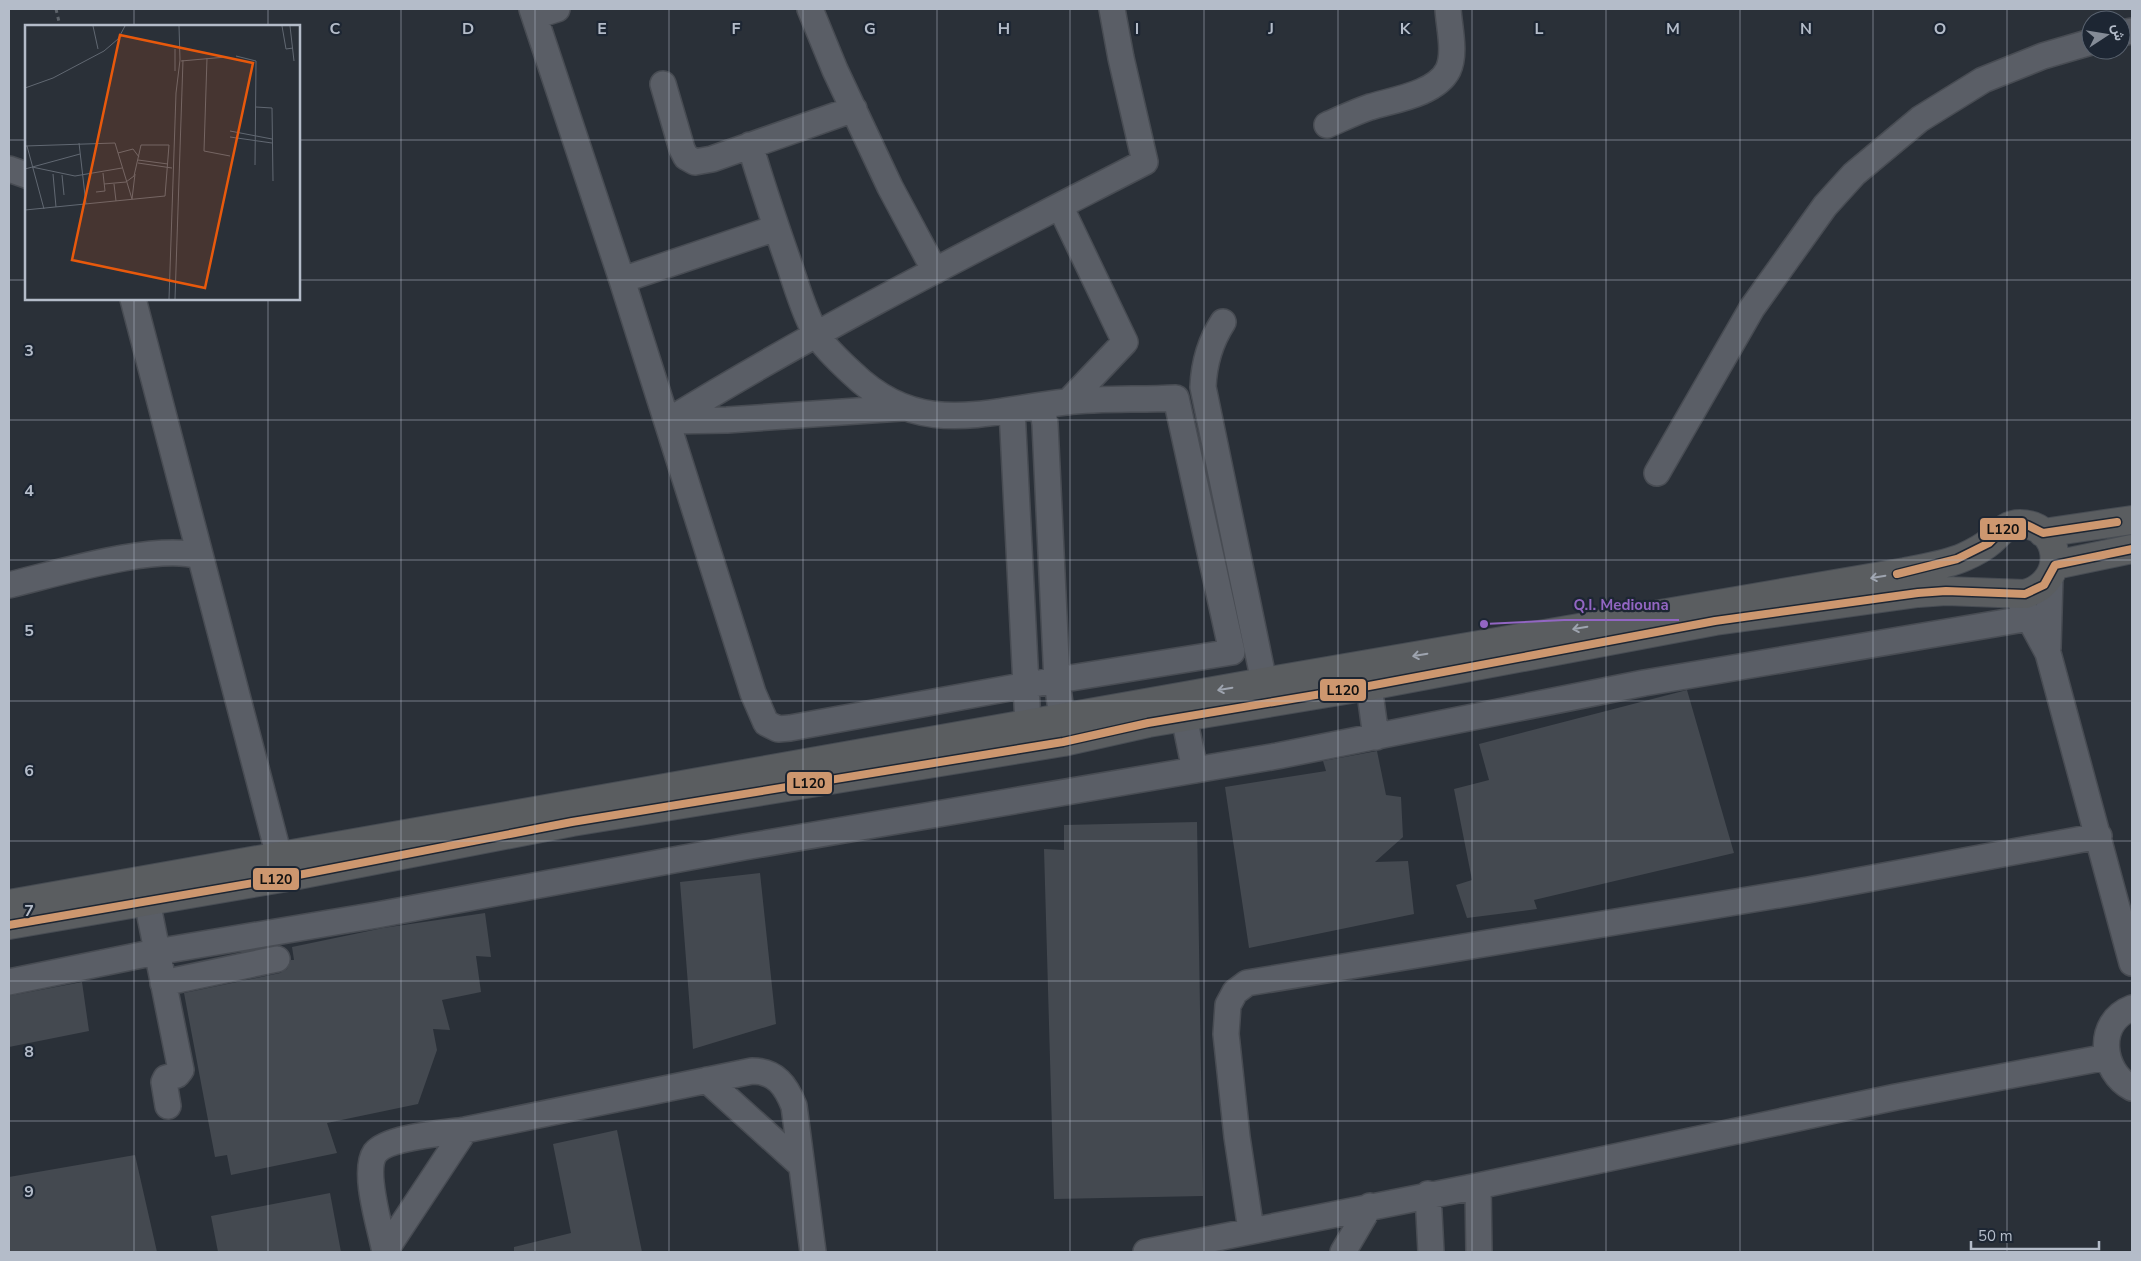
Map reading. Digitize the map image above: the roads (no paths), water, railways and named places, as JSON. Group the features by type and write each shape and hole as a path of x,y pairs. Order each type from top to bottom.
{"highway":[{"path":"2043,532 2132,520"},
{"path":"2011,593 1998,586 1988,571 1986,553 1990,542 1998,532 2015,525 2032,526 2043,532 2053,548 2052,571"},
{"path":"9,904 1264,682 1905,572 1964,557 1990,542"},
{"path":"9,925 288,877 572,822 1055,743 1184,717 1369,686 1715,621 1918,593 2011,593 2035,591 2052,571 2132,550"}],"street":[{"path":"810,9 835,70 894,196 934,271"},
{"path":"668,421 753,370 934,271 1145,162 1121,58 1112,9"},
{"path":"1327,125 1368,108 1417,93 1443,77 1448,70 1451,53 1448,9"},
{"path":"542,11 622,280 753,693 760,713 769,726 790,728 1027,685 1232,652 1176,398 1068,402 961,416 924,413 902,408 726,420 668,421"},
{"path":"1657,473 1752,308 1825,206 1854,174 1920,119 1983,80 2043,56 2081,45"},
{"path":"663,84 682,149 686,157 692,161 701,162 712,159 854,109"},
{"path":"750,145 796,286 817,336 864,385 902,408"},
{"path":"9,169 25,175"},
{"path":"1060,206 1125,342 1068,402"},
{"path":"622,280 776,228"},
{"path":"133,300 279,856"},
{"path":"1223,322 1212,342 1203,387 1264,682"},
{"path":"1039,406 1043,411 1045,424 1057,681 1062,718"},
{"path":"1012,410 1028,724"},
{"path":"9,586 123,559 168,553 199,556"},
{"path":"1019,558 1051,558"},
{"path":"2048,653 2052,571"},
{"path":"2011,593 2030,618 2048,653 2132,963"},
{"path":"9,982 156,952 377,916 744,847 1376,737 1644,683 2030,618"},
{"path":"1369,686 1376,737"},
{"path":"1184,717 1195,770"},
{"path":"1251,1230 1237,1137 1226,1034 1228,1006 1235,992 1247,983 1808,890 2099,836"},
{"path":"147,901 181,1070 177,1075 166,1078 164,1082 168,1106"},
{"path":"163,983 277,959"},
{"path":"2132,1008 2126,1010 2114,1022 2107,1039 2107,1057 2113,1071 2123,1083 2132,1088"},
{"path":"1146,1252 1428,1194 1478,1186 1896,1097 2107,1057"},
{"path":"385,1252 371,1183 371,1163 377,1152 404,1140 465,1130 752,1071 763,1071 775,1077 786,1089 794,1106 813,1252"},
{"path":"707,1080 801,1165"},
{"path":"385,1252 465,1130"},
{"path":"1478,1186 1479,1252"},
{"path":"1428,1194 1431,1252"},
{"path":"1343,1252 1370,1206"}],"place":[{"name":"Q.I. Mediouna","path":"1484,624"}]}
